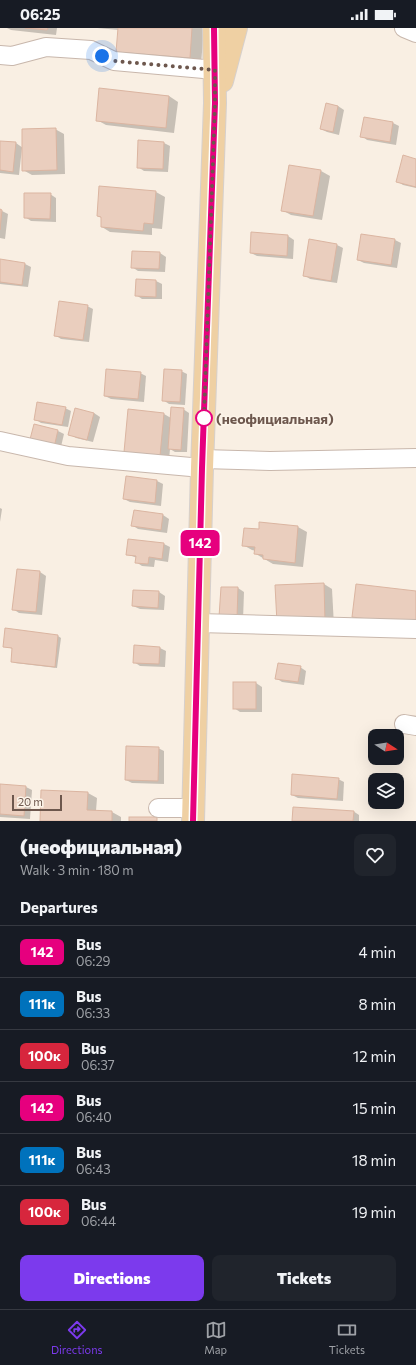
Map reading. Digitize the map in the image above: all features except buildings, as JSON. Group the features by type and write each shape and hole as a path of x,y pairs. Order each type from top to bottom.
{"main road":[{"path":"193,815 202,464 215,103 214,28"},
{"path":"215,103 236,28"}],"lane":[{"path":"404,28 416,33"},
{"path":"0,55 12,56 46,47 91,50 114,61 215,70"},
{"path":"0,441 68,456 202,464 416,458"},
{"path":"198,623 416,629"},
{"path":"158,808 193,815"}],"bus line":[{"name":"142","path":"193,821 202,468 215,103 214,28"}],"place":[{"name":"(неофициальная)","path":"204,418"}],"route":[{"path":"102,56 114,61 215,70 204,418"}]}
